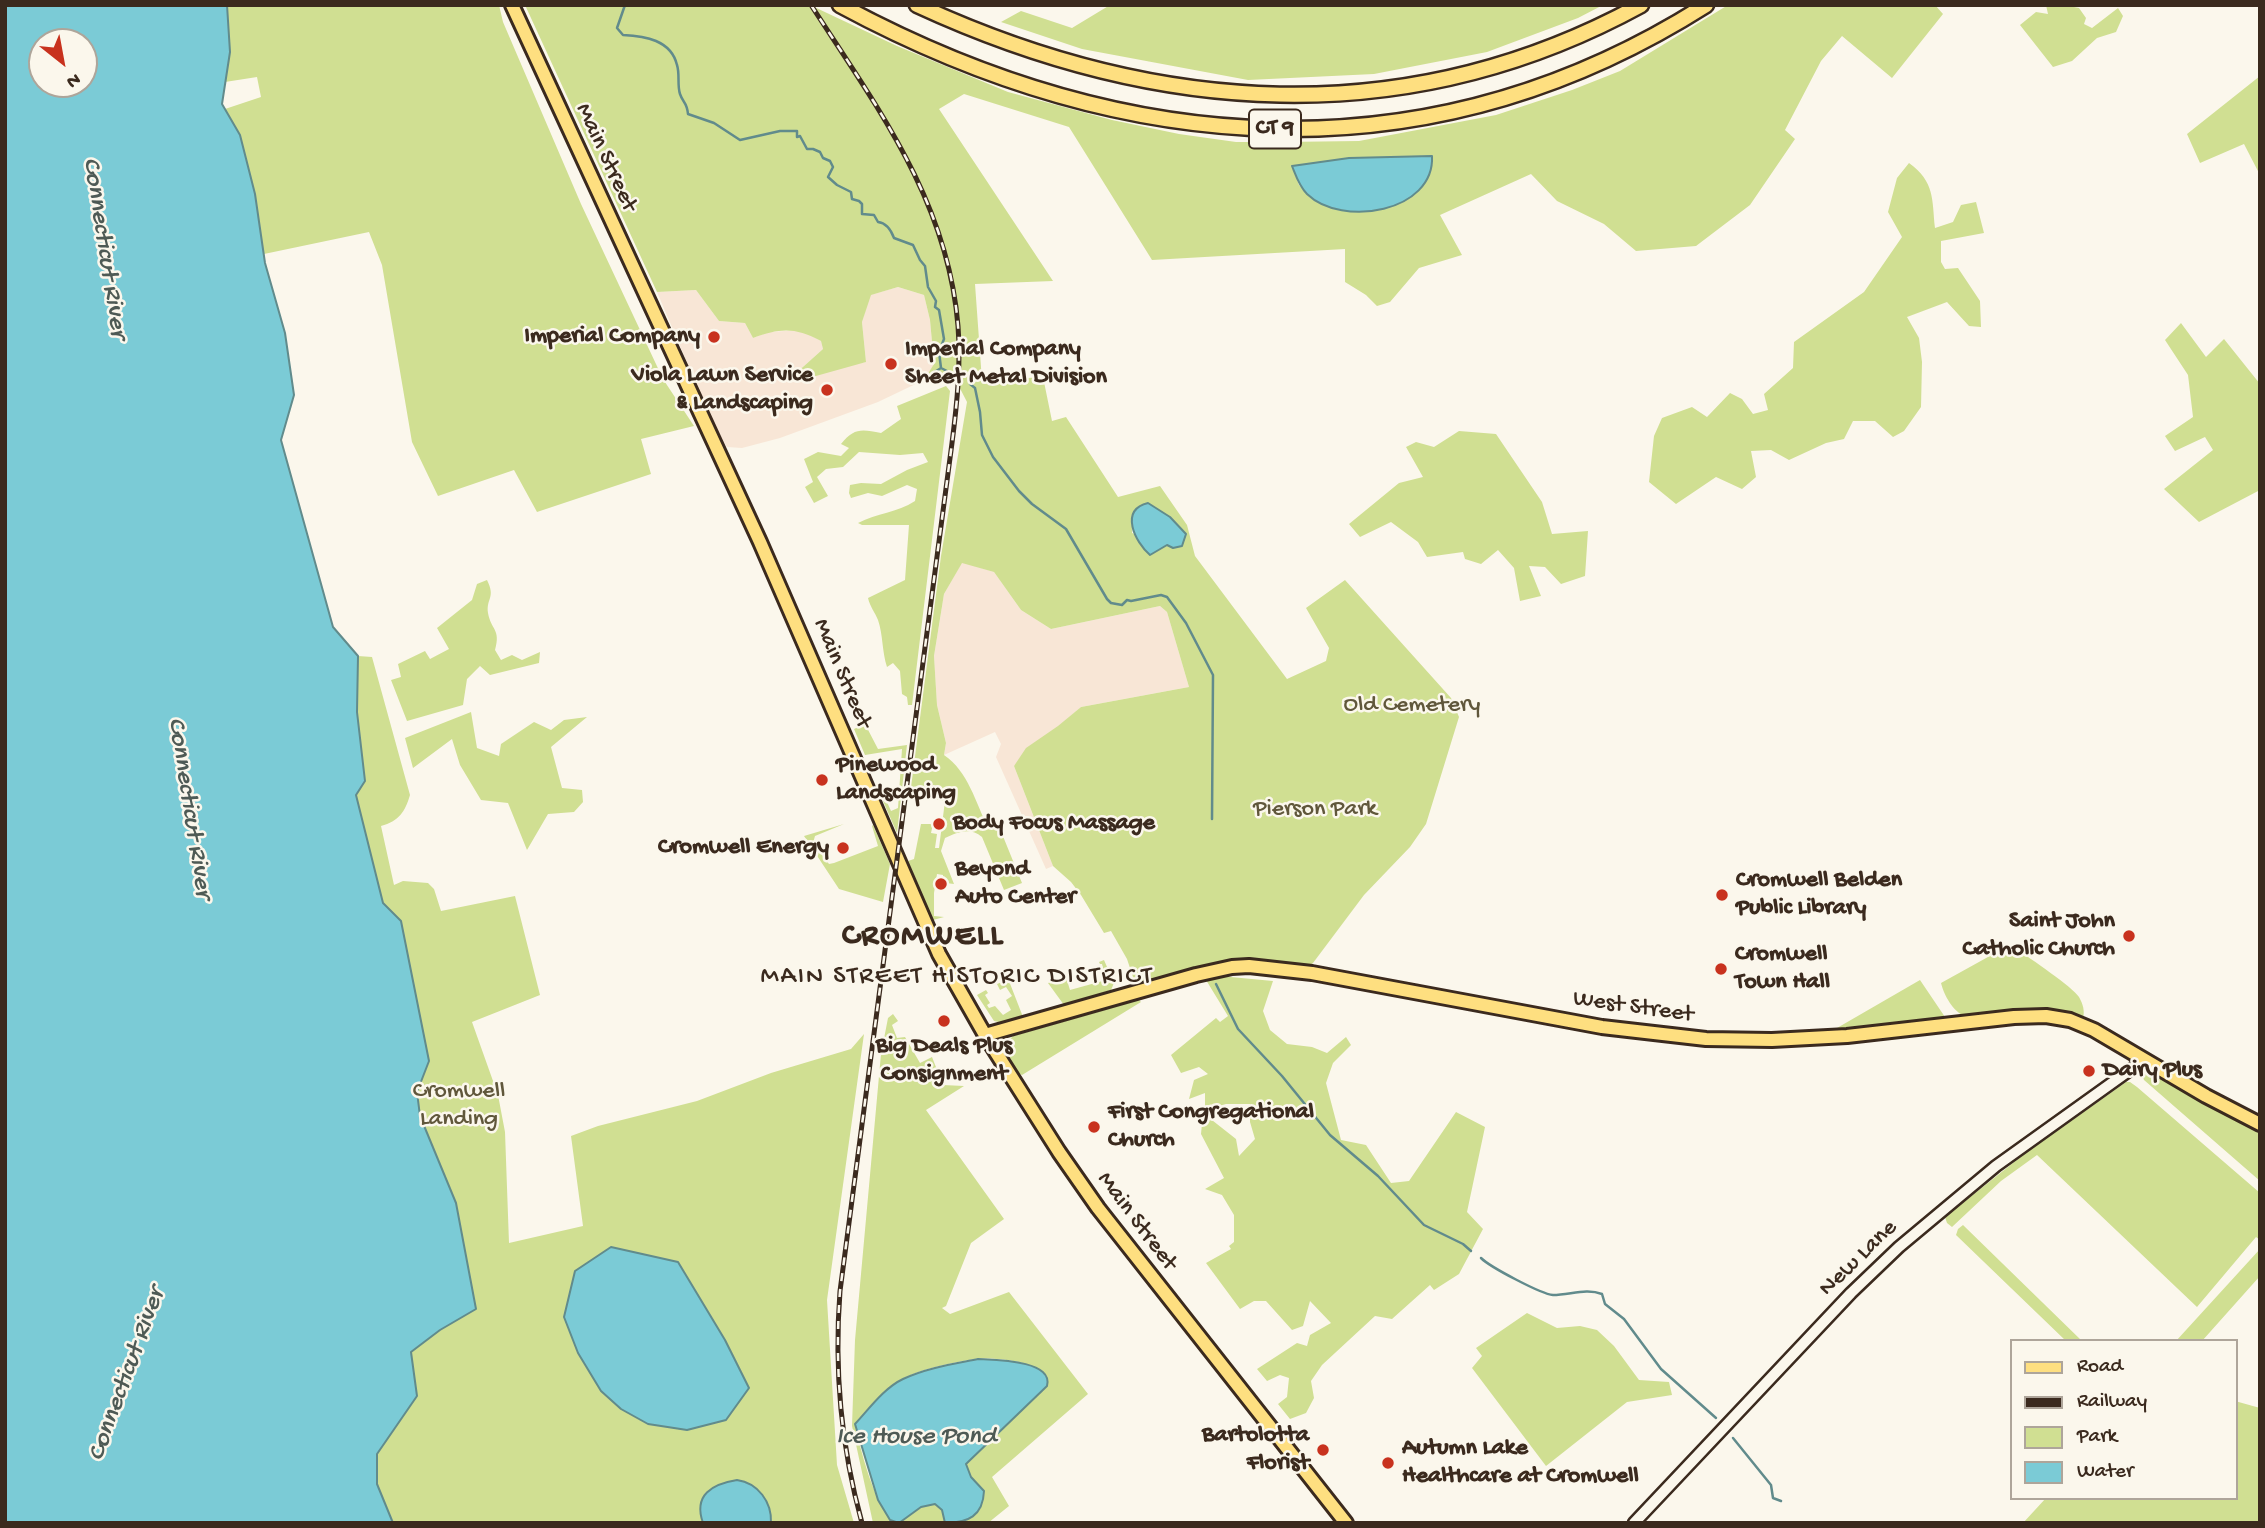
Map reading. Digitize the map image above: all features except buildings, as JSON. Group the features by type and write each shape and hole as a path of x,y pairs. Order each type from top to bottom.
{"highway":[{"name":"CT 9","path":"840,5 956,60 1079,100 1186,122 1291,130 1404,121 1519,95 1613,58 1706,5"},
{"name":"CT 9","path":"916,5 1007,42 1115,74 1211,91 1295,96 1379,90 1475,72 1563,43 1641,5"}],"main road":[{"name":"Main Street","path":"512,5 766,554 929,935 985,1035 1098,1208 1346,1523"},
{"name":"West Street","path":"985,1035 1196,975 1249,966 1312,973 1602,1027 1706,1040 1772,1041 1847,1036 2014,1017 2046,1016 2082,1025 2260,1124"}],"street":[{"name":"New Lane","path":"1634,1523 1851,1293 1899,1247 1996,1166 2144,1060"}],"shaded area":[{"path":"898,287 924,295 930,320 934,365 924,380 878,402 780,438 742,448 727,447 718,435 657,292 696,290 719,321 745,323 753,338 768,332 801,330 821,341 823,349 794,375 866,362 862,322 870,295"},
{"path":"962,562 994,572 1021,610 1051,629 1160,606 1167,612 1189,687 1081,707 1014,766 1053,866 1046,869 996,757 1001,744 995,732 944,755 946,743 937,705 934,656 944,594"}],"green space":[{"path":"227,5 499,5 503,22 581,204 663,379 694,426 641,439 651,474 537,512 514,470 438,496 412,442 382,265 369,232 264,254 255,194 225,109 261,97 257,77 225,82 230,52"},
{"path":"525,5 810,5 897,46 1008,92 1112,120 1236,142 1359,141 1496,115 1620,71 1728,5 1935,5 1943,14 1892,78 1842,36 1821,61 1785,130 1795,139 1750,205 1696,246 1636,251 1604,224 1557,201 1531,174 1440,215 1462,255 1419,268 1390,302 1377,306 1366,295 1345,282 1345,249 1152,260 1069,127 964,94 939,109 1053,281 975,284 982,381 1043,377 1052,421 1066,417 1118,497 1160,486 1187,525 1195,556 1287,679 1326,661 1329,648 1306,608 1345,580 1451,698 1459,717 1426,824 1410,847 1364,895 1313,963 1307,967 1284,964 1134,987 1127,980 1133,977 1127,959 1111,931 1104,933 1081,895 1053,866 1014,766 1026,748 1081,707 1189,687 1167,612 1160,606 1051,629 1021,610 994,572 962,563 944,594 934,656 937,705 946,743 944,755 965,779 988,828 998,824 1022,883 1004,890 982,837 977,834 964,832 945,838 941,851 954,884 946,883 943,875 937,874 934,916 944,917 933,920 908,861 914,859 921,824 933,824 931,833 937,834 935,848 939,848 945,801 910,795 941,556 967,402 951,371 924,380 934,364 930,320 924,295 898,287 871,295 862,322 866,362 798,381 794,375 823,349 821,341 787,330 753,338 745,323 719,321 696,290 657,292","holes":["1432,157 1309,196 1299,185 1292,166 1349,158","1148,503 1170,517 1186,534 1173,548 1132,533 1134,511"]},
{"path":"1110,5 1603,5 1578,18 1487,52 1374,74 1248,80 1082,49 1001,22 1021,11 1072,28"},
{"path":"2046,5 2079,8 2086,18 2084,24 2092,28 2118,8 2123,16 2116,32 2097,38 2072,61 2053,67 2020,25 2036,12 2048,14"},
{"path":"2260,76 2260,175 2244,144 2200,163 2187,134"},
{"path":"1909,163 1928,184 1935,228 1953,222 1961,205 1976,202 1984,233 1941,241 1941,262 1945,269 1958,268 1980,301 1981,327 1969,326 1947,302 1907,317 1919,338 1922,362 1921,407 1904,431 1893,437 1875,421 1853,421 1844,439 1826,443 1789,460 1771,450 1751,451 1756,477 1742,489 1716,477 1676,504 1649,482 1654,436 1662,418 1692,407 1707,417 1730,393 1742,399 1753,414 1768,410 1764,394 1793,368 1794,342 1864,292 1902,237 1888,212 1897,178"},
{"path":"2181,323 2206,357 2224,339 2260,384 2260,490 2199,522 2164,489 2213,450 2205,437 2175,451 2165,436 2193,417 2188,375 2165,340"},
{"path":"946,386 950,391 912,705 908,705 907,697 902,694 900,671 893,663 887,667 880,625 868,598 905,580 909,525 858,523 915,501 917,489 907,485 882,496 868,493 851,498 849,493 850,485 881,484 928,462 923,453 900,455 859,452 843,467 826,469 817,477 828,496 814,503 805,487 813,482 804,459 818,452 841,456 849,448 841,444 854,432 881,433 901,419 897,406"},
{"path":"1459,431 1496,434 1542,502 1552,534 1588,531 1585,576 1561,584 1545,567 1529,566 1541,596 1520,601 1514,568 1498,550 1481,564 1465,559 1463,552 1427,557 1418,542 1391,522 1360,537 1349,524 1399,483 1423,477 1406,447 1416,442 1434,447"},
{"path":"487,580 491,591 489,619 496,634 495,650 501,660 512,655 522,660 540,652 539,663 490,675 480,666 467,679 463,705 407,721 391,680 401,677 398,664 425,651 430,659 449,649 437,628 472,600 477,584"},
{"name":"Cromwell Landing","path":"358,656 372,657 410,795 400,815 381,826 394,885 403,881 428,883 434,889 441,911 515,896 540,995 472,1022 498,1095 505,1132 509,1243 583,1226 571,1136 598,1126 697,1101 771,1073 851,1049 864,1034 827,1300 837,1465 854,1523 771,1523 759,1491 745,1482 706,1492 700,1507 703,1523 393,1523 377,1484 377,1454 417,1396 411,1352 440,1330 456,1203 420,1116 417,1092 429,1061 401,921 383,904 356,795 365,781 357,712","holes":["611,1247 678,1262 725,1340 749,1388 575,1271"]},
{"path":"471,712 477,748 499,756 501,744 534,722 551,730 564,720 587,717 551,747 562,788 582,790 583,802 574,812 548,814 527,850 508,803 481,800 460,765 452,739 413,768 405,738"},
{"path":"865,724 878,749 907,745 897,833 883,801 887,802 891,811 898,808 902,749 865,755 854,729"},
{"path":"844,824 815,836 813,843 829,864 834,863 878,846 873,825 890,864 883,902 839,889 804,836"},
{"path":"2006,947 2017,949 2075,992 2083,1005 2083,1018 2069,1013 2040,1010 1965,1016 1957,1011 1947,998 1941,983"},
{"path":"1104,960 1114,983 1111,990 1064,1005 1048,983 1066,977 1070,990 1106,980 1099,962"},
{"path":"1220,976 1273,981 1263,1011 1270,1030 1287,1044 1312,1047 1327,1053 1346,1037 1351,1045 1333,1063 1326,1083 1341,1140 1366,1145 1391,1183 1409,1181 1456,1112 1485,1127 1467,1212 1483,1229 1459,1274 1434,1290 1430,1285 1392,1319 1375,1316 1322,1365 1311,1381 1314,1398 1306,1413 1290,1419 1278,1404 1287,1397 1289,1378 1280,1375 1267,1381 1257,1369 1297,1343 1307,1346 1310,1335 1331,1323 1310,1301 1303,1326 1292,1330 1266,1301 1254,1301 1240,1309 1206,1263 1231,1249 1229,1246 1234,1242 1234,1215 1222,1195 1205,1189 1224,1178 1201,1134 1203,1113 1236,1139 1239,1156 1255,1139 1250,1122 1250,1104 1226,1104 1205,1110 1205,1093 1189,1099 1194,1080 1208,1074 1199,1067 1181,1073 1171,1055 1216,1018 1220,1022 1228,1016 1206,980"},
{"path":"1007,980 1023,1017 1003,1023 994,1021 977,995 986,990 989,1008 995,1006 1003,1015 1011,1010 1006,1000 1012,996 1006,987 1000,990 997,984"},
{"path":"1920,980 1947,1020 1837,1028"},
{"path":"1139,1000 1141,1002 1022,1075 1015,1069 1006,1052 1006,1043 1013,1036"},
{"path":"893,1014 898,1021 892,1025 897,1038 905,1037 920,1063 932,1057 943,1085 964,1086 926,1110 1004,1219 971,1243 946,1306 942,1308 950,1314 1009,1292 1088,1394 992,1477 1009,1506 988,1523 961,1523 975,1515 984,1491 971,1477 966,1464 1047,1386 1047,1378 1041,1371 1007,1360 983,1359 937,1366 895,1383 876,1400 855,1424 876,1494 889,1517 897,1523 873,1523 852,1426 855,1340 881,1054 888,1018"},
{"path":"2149,1071 2260,1129 2260,1181 2144,1080 2141,1072"},
{"path":"2126,1082 2137,1087 2260,1193 2260,1240 2256,1237 2197,1307 2037,1155 2001,1181 1952,1227 1945,1217 2023,1155"},
{"path":"1963,1225 2080,1339 2064,1339 1956,1235"},
{"path":"2260,1249 2260,1276 2204,1339 2178,1339"},
{"path":"1527,1313 1557,1328 1580,1326 1597,1330 1614,1346 1639,1380 1669,1382 1672,1395 1627,1402 1546,1466 1472,1368 1482,1356 1476,1348"},
{"path":"2237,1402 2260,1408 2260,1523 2023,1523 2044,1500 2237,1500"},
{"path":"935,1504 942,1510 945,1523 899,1523 921,1507"}],"water":[{"name":"Connecticut River","path":"5,5 227,5 230,52 222,104 240,135 255,194 265,263 285,333 294,395 281,440 333,627 358,656 357,712 365,781 356,795 383,903 401,921 429,1061 417,1092 420,1116 456,1203 476,1309 440,1330 411,1352 417,1396 377,1454 377,1484 393,1523 5,1523"},
{"path":"1432,156 1429,175 1419,190 1403,202 1384,209 1363,212 1342,210 1323,204 1307,194 1292,166 1349,158"},
{"path":"1148,503 1170,517 1186,534 1182,546 1173,548 1167,545 1150,555 1144,549 1135,535 1132,519 1139,507"},
{"path":"611,1247 678,1262 725,1340 749,1388 726,1420 687,1430 648,1424 621,1409 601,1391 578,1353 564,1317 575,1271"},
{"name":"Ice House Pond","path":"978,1359 1033,1366 1047,1377 1047,1386 966,1464 971,1477 984,1491 981,1507 973,1516 961,1522 945,1523 942,1510 935,1504 921,1507 899,1523 890,1520 878,1500 855,1424 883,1393 903,1379 930,1369"},
{"path":"737,1480 751,1485 762,1495 769,1508 771,1523 703,1523 701,1505 707,1492 720,1484"}],"waterway":[{"path":"625,5 617,28 623,35 648,38 669,50 677,65 679,91 688,114 714,123 740,140 780,131 797,131 797,137 800,136 807,149 820,152 823,158 830,161 833,167 828,177 851,192 852,199 862,204 862,214 874,215 878,222 888,227 894,238 913,245 925,266 928,287 936,301 935,307 939,310 944,339 939,352 941,368"},
{"path":"925,378 941,368 947,371"},
{"path":"970,384 975,388 982,435 993,457 1032,504 1066,529 1107,599 1111,603 1122,605 1127,600 1161,595 1167,597 1186,623 1213,675 1212,819"},
{"path":"1216,984 1238,1029 1282,1076 1330,1135 1378,1176 1424,1225 1463,1244 1471,1251"},
{"path":"1481,1258 1516,1280 1553,1295 1590,1292 1602,1294 1605,1304 1624,1319 1661,1369 1716,1418"},
{"path":"1733,1438 1771,1485 1773,1498 1781,1501"}],"railway":[{"path":"811,5 884,118 924,196 940,237 952,281 959,341 952,443 840,1291 838,1349 841,1408 849,1466 862,1523"}],"place":[{"name":"Imperial Company","path":"714,337"},
{"name":"Imperial Company Sheet Metal Division","path":"891,364"},
{"name":"Viola Lawn Service & Landscaping","path":"827,390"},
{"name":"Pinewood Landscaping","path":"822,780"},
{"name":"Body Focus Massage","path":"939,824"},
{"name":"Cromwell Energy","path":"843,848"},
{"name":"Beyond Auto Center","path":"941,884"},
{"name":"Cromwell Belden Public Library","path":"1722,895"},
{"name":"Saint John Catholic Church","path":"2129,936"},
{"name":"Cromwell Town Hall","path":"1721,969"},
{"name":"Big Deals Plus Consignment","path":"944,1021"},
{"name":"Dairy Plus","path":"2089,1071"},
{"name":"First Congregational Church","path":"1094,1127"},
{"name":"Bartolotta Florist","path":"1323,1450"},
{"name":"Autumn Lake Healthcare at Cromwell","path":"1388,1463"}],"district":[{"name":"CROMWELL","path":"923,938"},
{"name":"MAIN STREET HISTORIC DISTRICT","path":"957,978"}],"park label":[{"name":"Old Cemetery","path":"1412,706"},
{"name":"Pierson Park","path":"1315,810"}]}
